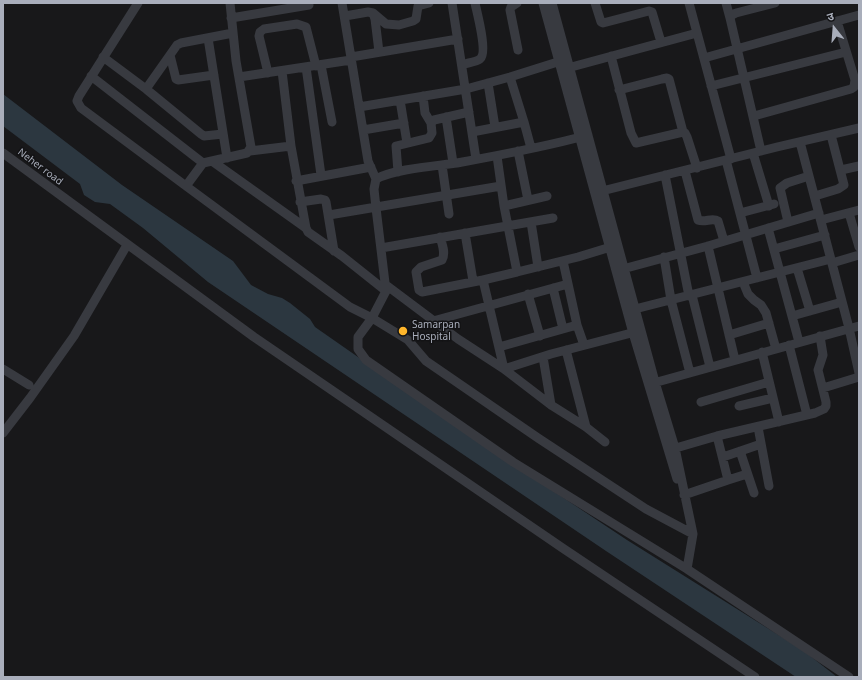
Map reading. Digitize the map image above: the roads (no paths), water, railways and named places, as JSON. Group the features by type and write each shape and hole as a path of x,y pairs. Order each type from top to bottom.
{"street":[{"path":"138,3 77,99 78,104 350,307 372,318 408,340 426,361 538,438 646,509 693,534"},
{"path":"230,3 239,78 251,147 250,151"},
{"path":"342,3 368,161 376,179 374,189 386,288 372,318 358,337 358,349 366,360 513,462 687,569 849,677"},
{"path":"344,16 368,12 373,13 386,24 399,25 416,19 418,6 429,3"},
{"path":"452,3 476,159"},
{"path":"462,65 482,58 483,54 475,3"},
{"path":"517,3 511,7 510,10 518,50"},
{"path":"543,3 564,64 651,383 671,450 681,474 693,534 687,569"},
{"path":"552,3 564,64"},
{"path":"595,3 601,22 603,23 649,11 652,12"},
{"path":"649,3 661,42"},
{"path":"689,3 711,86 740,213 757,278"},
{"path":"726,3 754,116 757,152 770,206"},
{"path":"730,18 736,13 775,3"},
{"path":"232,18 310,5"},
{"path":"373,13 379,52"},
{"path":"704,58 859,15"},
{"path":"754,116 854,87 855,80 837,21"},
{"path":"268,73 259,36 260,32 264,29 290,25 300,24 306,27 318,65 332,122"},
{"path":"146,89 170,55 181,43 233,33"},
{"path":"359,107 466,89 564,64 611,56 697,33"},
{"path":"208,38 227,158"},
{"path":"239,78 458,39"},
{"path":"711,86 846,52"},
{"path":"170,55 176,79 178,80 214,75"},
{"path":"611,56 630,133 636,143 683,132"},
{"path":"103,57 146,89 204,136 224,134"},
{"path":"306,67 321,176"},
{"path":"282,71 296,181 308,232 458,339 504,369 551,405 586,427 605,442"},
{"path":"91,76 207,162 306,228"},
{"path":"510,77 531,148"},
{"path":"619,90 662,79 670,79 683,132 686,133 697,168"},
{"path":"488,83 496,127"},
{"path":"398,172 395,148 398,145 429,138 432,133 431,123 425,113 423,96"},
{"path":"400,100 407,143"},
{"path":"431,123 434,120 469,112"},
{"path":"446,117 453,163"},
{"path":"472,132 524,122"},
{"path":"363,130 404,124"},
{"path":"599,192 859,128"},
{"path":"814,196 844,185 832,135"},
{"path":"376,179 381,176 398,172 497,156 584,137"},
{"path":"800,142 849,328 859,373"},
{"path":"186,186 207,162 250,151 291,146"},
{"path":"518,151 528,200"},
{"name":"Neher road","path":"3,153 254,337 564,549 755,677"},
{"path":"497,156 504,206 517,272"},
{"path":"442,165 449,214"},
{"path":"841,170 859,166"},
{"path":"296,181 370,168"},
{"path":"685,171 698,220 716,219 724,241"},
{"path":"665,176 680,253 710,367"},
{"path":"788,222 780,188 787,182 809,176"},
{"path":"328,216 501,186"},
{"path":"504,206 547,196"},
{"path":"300,202 318,199 325,200 334,251"},
{"path":"740,213 783,202"},
{"path":"620,269 708,246 788,222 849,213 859,210"},
{"path":"849,213 859,248"},
{"path":"381,248 553,218"},
{"path":"531,222 538,267"},
{"path":"768,228 799,342"},
{"path":"465,233 478,280 488,305 504,369"},
{"path":"774,249 825,235"},
{"path":"440,237 444,256 439,261 420,267 416,276 419,290 425,293 563,261 614,246"},
{"path":"3,433 74,336 128,245"},
{"path":"708,246 735,360"},
{"path":"635,309 780,272 859,255"},
{"path":"664,258 672,300 690,372"},
{"path":"563,261 577,325 584,345"},
{"path":"797,268 810,311"},
{"path":"620,269 635,309 637,332"},
{"path":"743,282 748,294 763,307 776,348"},
{"path":"433,321 568,284"},
{"path":"553,288 563,329"},
{"path":"528,294 540,336"},
{"path":"792,316 842,302"},
{"path":"729,335 769,323"},
{"path":"499,347 577,325"},
{"path":"651,383 859,326"},
{"path":"504,369 543,356 637,332"},
{"path":"671,450 717,436 820,411 826,406 818,370 823,355 820,336"},
{"path":"789,345 807,415"},
{"path":"566,350 586,427"},
{"path":"762,352 779,422"},
{"path":"543,356 551,405"},
{"path":"3,369 29,385"},
{"path":"823,388 859,377"},
{"path":"701,402 769,382"},
{"path":"738,406 773,398"},
{"path":"758,427 769,486"},
{"path":"717,436 728,480"},
{"path":"723,457 761,444"},
{"path":"740,451 754,493"},
{"path":"684,495 747,474"}],"place":[{"name":"Samarpan Hospital","path":"403,331"}]}
